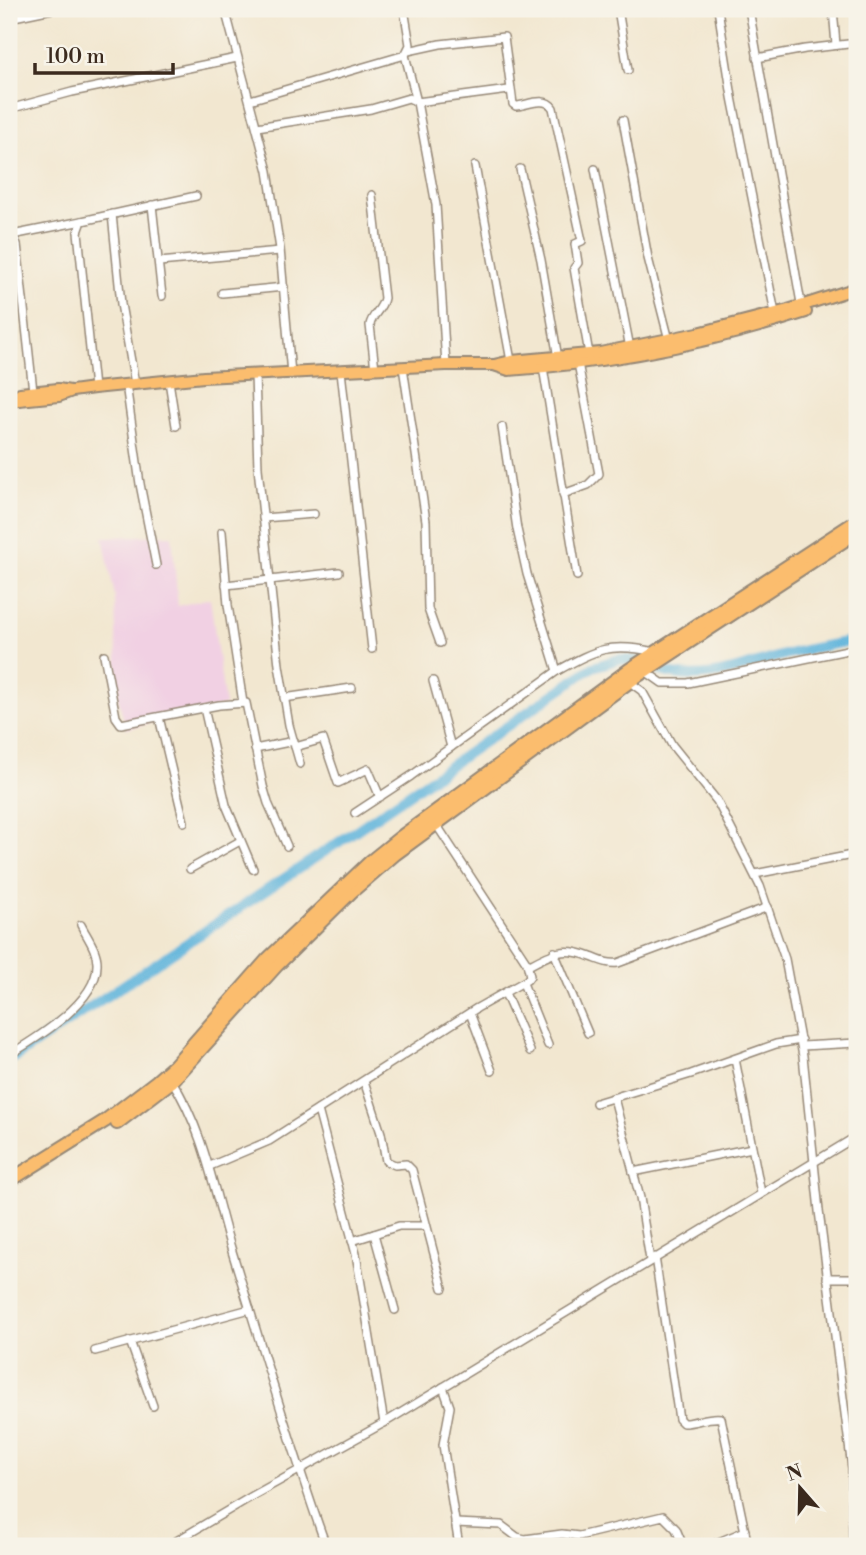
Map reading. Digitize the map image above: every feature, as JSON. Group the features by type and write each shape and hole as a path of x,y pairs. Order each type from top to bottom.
{"highway":[{"path":"9,1190 107,1130 169,1077 277,965 351,892 395,854 625,679 655,652 753,591 857,521"},
{"path":"9,1181 105,1122 169,1077 268,959 370,862 625,679 645,671 857,531"}],"main road":[{"path":"802,310 857,288"},
{"path":"494,365 509,370 543,367 670,348 857,295"},
{"path":"9,401 169,380 446,365 494,365 511,361 558,358 630,348 775,317"},
{"path":"9,394 58,389 72,391"}],"street":[{"path":"9,18 52,9"},
{"path":"225,9 268,171 280,251 291,374"},
{"path":"404,9 410,45 407,53 436,205 446,365"},
{"path":"618,9 628,70"},
{"path":"718,9 732,97 775,317"},
{"path":"749,9 802,310"},
{"path":"833,9 836,45"},
{"path":"250,100 440,44 503,37 511,100 516,106 550,103 556,115 582,241 575,244 578,263 574,268 589,354"},
{"path":"757,58 857,43"},
{"path":"9,109 72,92 237,58"},
{"path":"257,127 371,109 410,99 417,102 509,90"},
{"path":"623,120 643,238 669,340"},
{"path":"475,166 511,361"},
{"path":"520,169 547,286 558,358"},
{"path":"595,169 630,348"},
{"path":"372,195 384,298 383,305 371,318 370,325 374,369"},
{"path":"33,391 17,244 10,234 196,196"},
{"path":"152,205 162,296"},
{"path":"112,214 140,484 156,565"},
{"path":"82,221 78,232 94,388"},
{"path":"159,262 280,251"},
{"path":"222,293 284,287"},
{"path":"563,494 588,485 599,474 578,363"},
{"path":"403,367 426,521 428,609 440,643"},
{"path":"543,367 577,576"},
{"path":"341,371 372,649"},
{"path":"255,375 258,468 263,518 284,698 300,764"},
{"path":"169,380 176,426"},
{"path":"502,427 517,529 527,573 557,671"},
{"path":"263,518 314,514"},
{"path":"222,532 226,585 243,703 246,703 268,803 287,846"},
{"path":"226,585 271,582 339,572"},
{"path":"355,813 557,671 577,660 609,648 633,647 655,652"},
{"path":"645,671 662,683 688,683 857,648"},
{"path":"104,655 118,723 124,725 204,708 243,703"},
{"path":"625,679 642,691 672,745 717,801 755,874 785,959 801,1043 813,1162 855,1493 853,1546"},
{"path":"433,681 451,747"},
{"path":"284,698 352,688"},
{"path":"204,708 226,805 253,869"},
{"path":"159,717 184,822"},
{"path":"254,749 323,739 338,783 368,769 380,797"},
{"path":"210,1166 269,1141 470,1013 523,983 530,976 528,966 436,824"},
{"path":"190,869 240,841"},
{"path":"755,874 857,853"},
{"path":"528,966 554,952 570,951 606,963 618,963 768,907"},
{"path":"9,1055 41,1035 68,1012 93,981 97,973 97,957 81,925"},
{"path":"554,952 588,1034"},
{"path":"523,983 548,1045"},
{"path":"505,993 530,1051"},
{"path":"470,1013 492,1071"},
{"path":"596,1103 776,1045 857,1043"},
{"path":"735,1059 761,1193"},
{"path":"169,1077 187,1105 210,1166 299,1470 326,1546"},
{"path":"364,1081 381,1133 386,1161 410,1166 443,1288"},
{"path":"614,1098 653,1259 679,1419 682,1423 688,1423 721,1418 748,1546"},
{"path":"318,1110 352,1241 384,1423"},
{"path":"168,1546 384,1423 857,1136"},
{"path":"633,1172 752,1148"},
{"path":"352,1241 399,1226 426,1226"},
{"path":"374,1234 395,1310"},
{"path":"827,1278 857,1279"},
{"path":"94,1351 250,1309"},
{"path":"130,1341 153,1406"},
{"path":"443,1387 450,1407 443,1445 459,1546"},
{"path":"455,1524 501,1525 524,1539 562,1534 579,1536 663,1516 676,1529 683,1546"},
{"path":"709,1546 745,1531"}],"shaded area":[{"path":"172,535 178,606 210,598 225,705 126,729 118,697 115,597 103,537"}],"waterway":[{"path":"661,671 677,675 709,675 797,652 857,640"},
{"path":"9,1061 342,840 593,667 619,659 640,661"}]}
